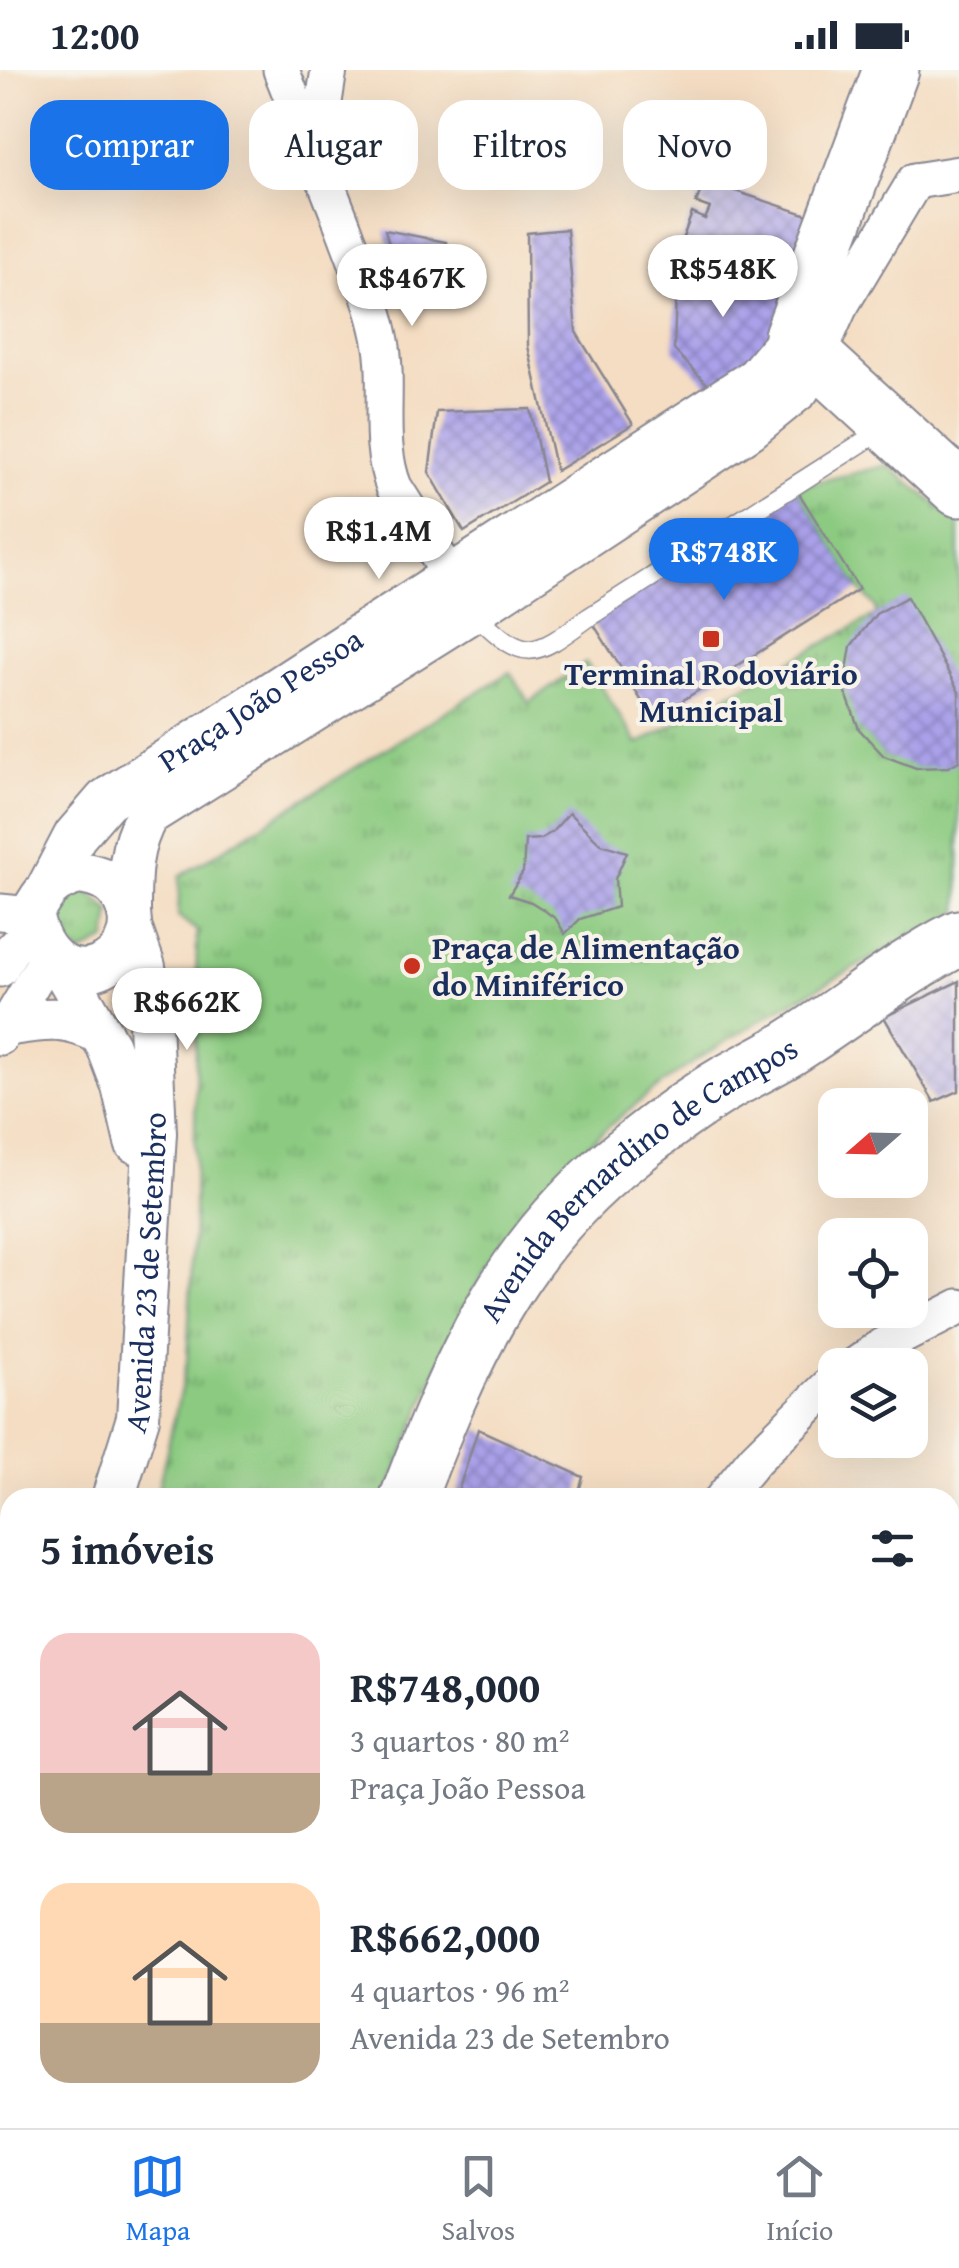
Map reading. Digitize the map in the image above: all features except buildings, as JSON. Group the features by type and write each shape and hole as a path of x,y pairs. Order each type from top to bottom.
{"main road":[{"path":"891,70 858,156 805,346 959,489"},
{"name":"Avenida Bernardino de Campos","path":"412,1488 449,1390 488,1312 529,1253 570,1204 627,1152 724,1084 787,1049 920,958 959,938"}],"street":[{"path":"281,70 293,100"},
{"path":"324,100 329,70"},
{"path":"858,156 916,181 959,174"},
{"path":"805,346 839,308 916,181"},
{"path":"329,190 368,291 380,336 386,379 387,470 462,594"},
{"name":"Praça João Pessoa","path":"37,927 75,836 106,800 750,428 798,389 805,346"},
{"name":"Praça João Pessoa","path":"129,918 129,863 134,838 147,815 462,594"},
{"path":"5,1030 37,927 63,877 96,875 111,883 122,895 129,918 126,942 106,964 92,970 37,927"},
{"name":"Avenida 23 de Setembro","path":"117,1488 138,1418 154,1133 149,998 129,918"},
{"path":"0,969 10,950 37,927"},
{"path":"37,927 102,1032 123,1086 150,1191"},
{"path":"5,1030 58,1018 102,1032"},
{"path":"880,1348 959,1307"},
{"path":"731,1488 818,1397"}],"lane":[{"path":"462,594 499,636 518,650 534,651 550,645 890,425"}],"green space":[{"path":"888,465 959,523 959,912 820,986 685,1068 622,1115 565,1168 514,1227 472,1295 390,1488 158,1488 187,1362 194,1222 197,931 178,916 180,876 510,672 529,703 586,663 638,744 876,615 876,607 859,589 795,487"},
{"path":"87,891 111,911 107,940 82,953 56,940 55,919 61,902"}],"place":[{"name":"Terminal Rodoviário Municipal","path":"711,639"},
{"name":"Praça de Alimentação do Miniférico","path":"412,966"}]}
